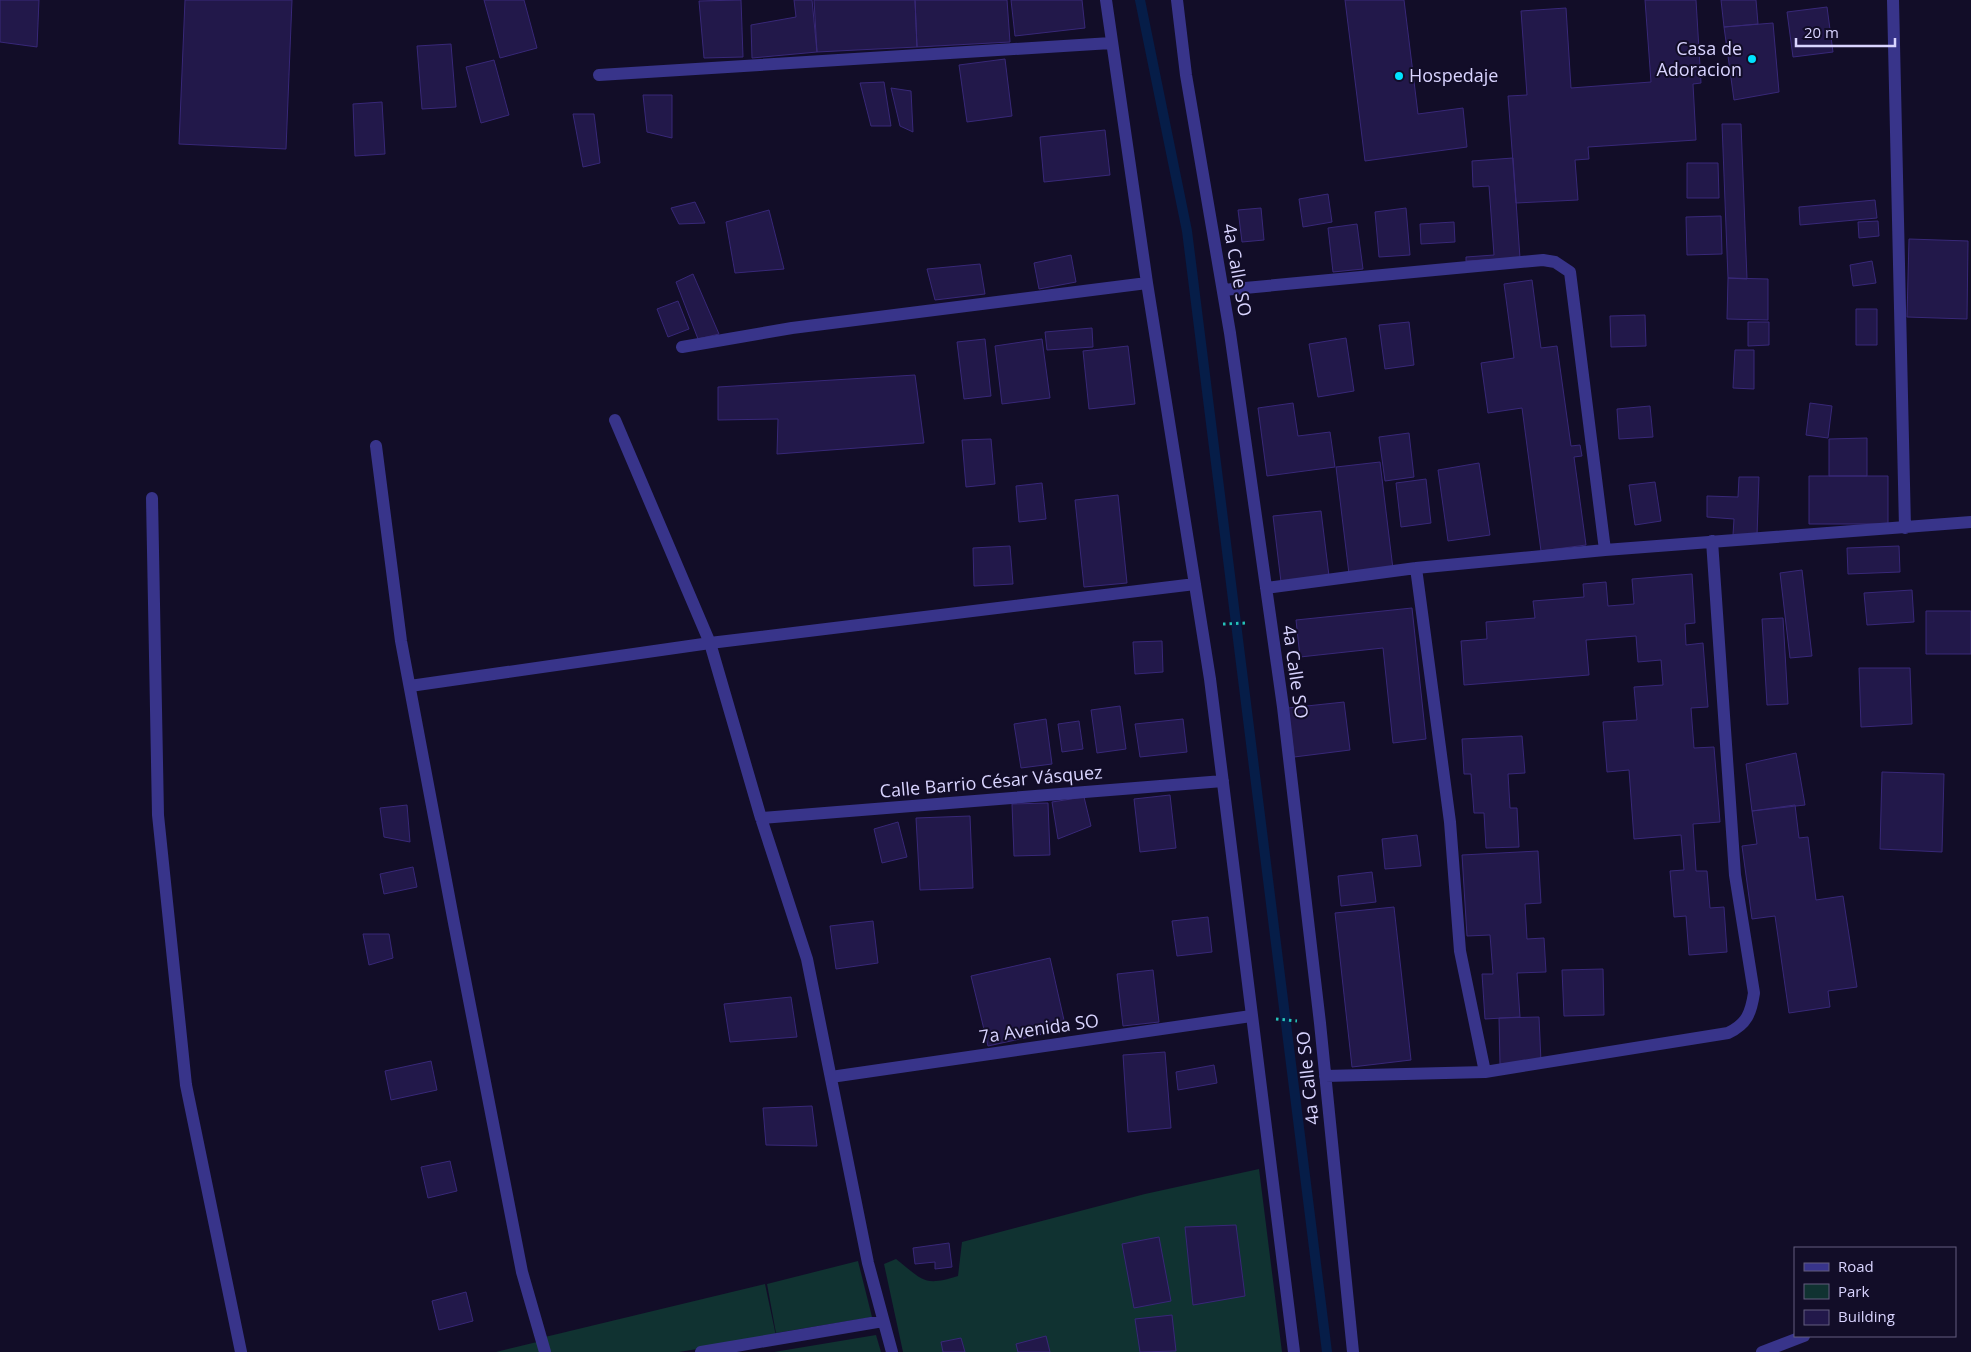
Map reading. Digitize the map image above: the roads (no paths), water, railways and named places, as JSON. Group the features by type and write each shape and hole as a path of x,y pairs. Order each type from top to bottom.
{"street":[{"path":"1106,0 1147,283 1202,625 1294,1352"},
{"name":"4a Calle SO","path":"1177,0 1186,75 1223,290 1283,707 1320,1023 1353,1352"},
{"path":"1893,0 1905,528"},
{"path":"599,75 1111,43"},
{"path":"1223,290 1543,260 1564,266 1570,272 1606,550"},
{"path":"682,347 792,328 1147,283"},
{"path":"615,420 710,642 761,818 807,959 868,1263 892,1352"},
{"path":"376,446 401,641 522,1272 545,1352"},
{"path":"152,498 158,815 186,1085 241,1352"},
{"path":"1266,588 1416,568 1606,550 1971,522"},
{"path":"1325,1076 1485,1072 1728,1033 1741,1027 1751,1009 1754,993 1735,875 1712,541"},
{"path":"1416,568 1450,822 1460,951 1485,1072"},
{"path":"410,686 710,642 1194,584"},
{"name":"Calle Barrio César Vásquez","path":"761,818 1223,781"},
{"name":"7a Avenida SO","path":"831,1077 1251,1016"},
{"path":"701,1352 883,1321"},
{"path":"1762,1352 1801,1337"}],"waterway":[{"path":"1140,0 1187,231 1327,1352"}],"place":[{"name":"Casa de Adoracion","path":"1752,59"},
{"name":"Hospedaje","path":"1399,76"}]}
